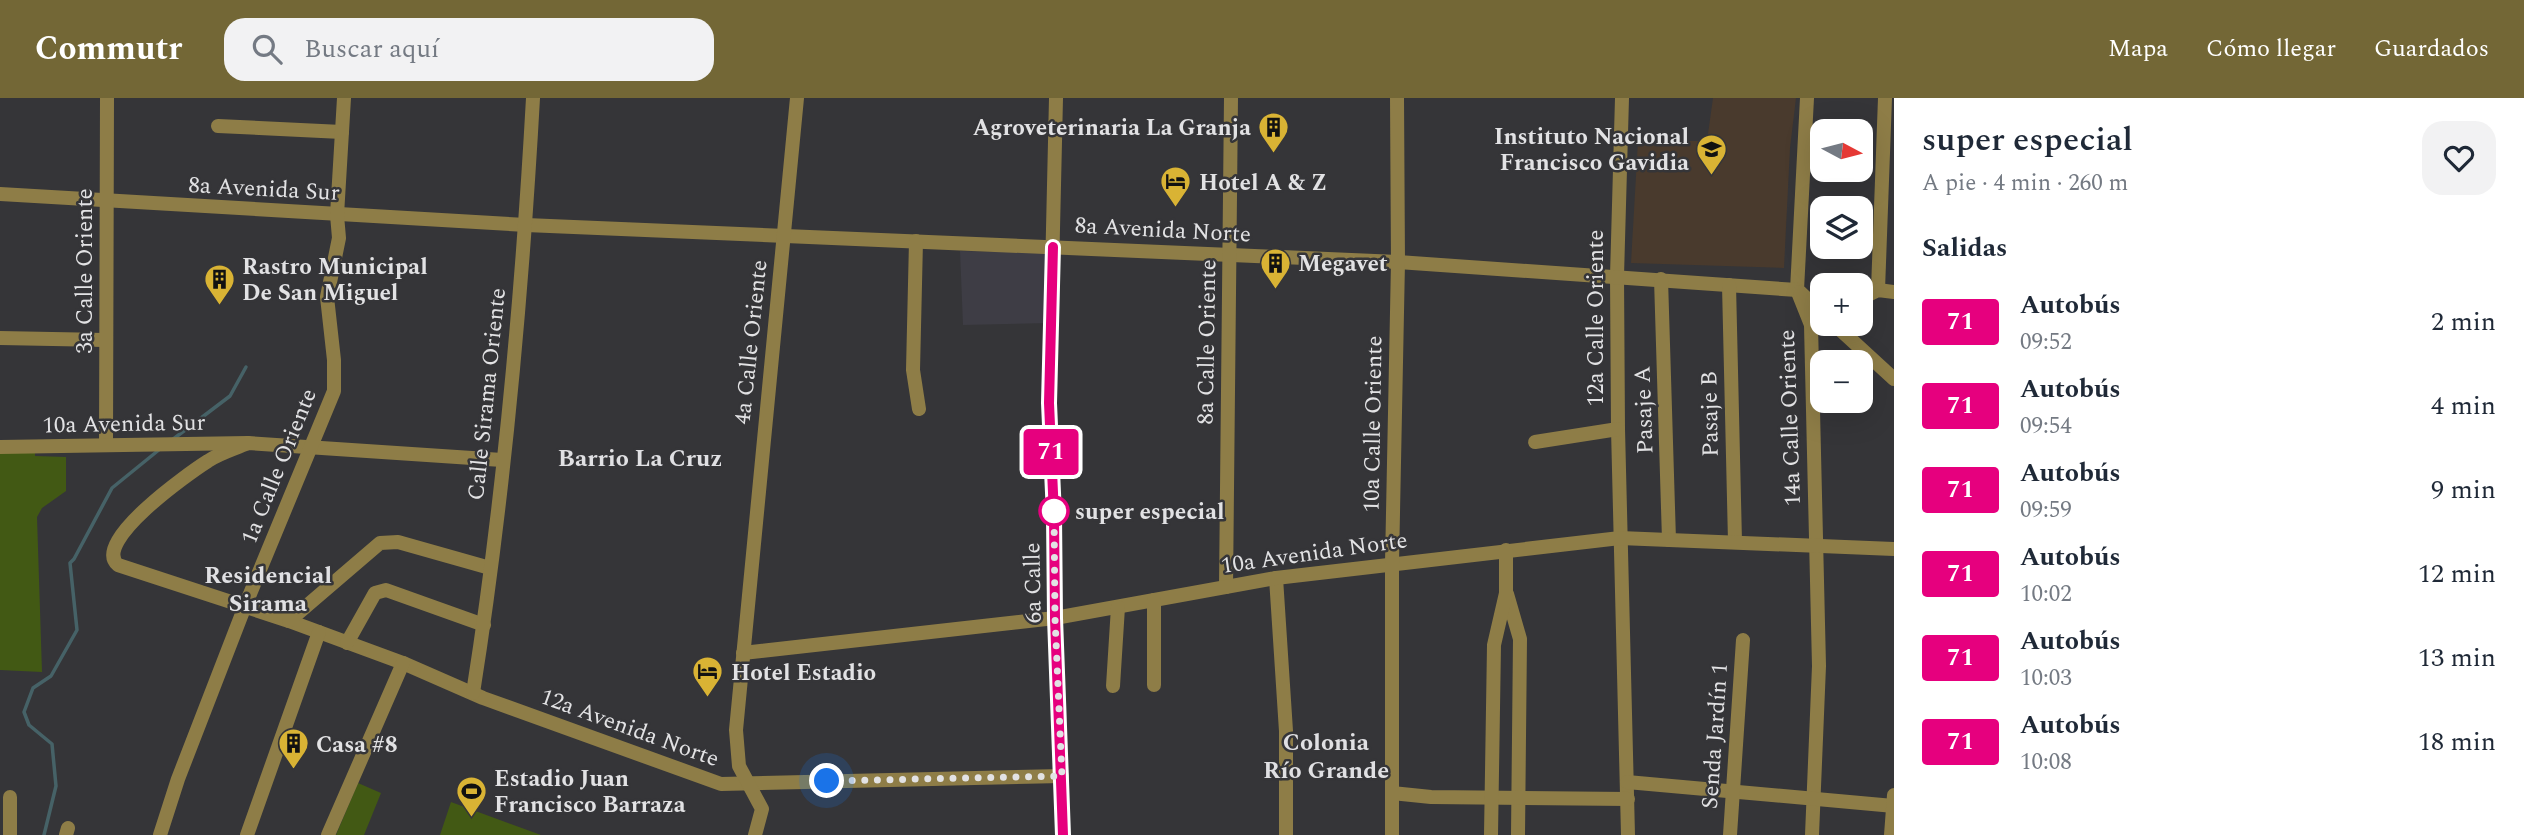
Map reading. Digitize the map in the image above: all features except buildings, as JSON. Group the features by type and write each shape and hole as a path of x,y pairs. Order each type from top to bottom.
{"street":[{"name":"3a Calle Oriente","path":"106,445 107,98"},
{"name":"1a Calle Oriente","path":"160,835 178,779 244,606 335,386 327,298 339,238 337,215 344,98"},
{"name":"Calle Sirama Oriente","path":"473,693 484,625 526,225 533,98"},
{"name":"4a Calle Oriente","path":"755,835 762,808 739,766 736,730 797,98"},
{"name":"6a Calle","path":"1056,98 1049,403 1063,835"},
{"name":"8a Calle Oriente","path":"1226,587 1231,98"},
{"name":"10a Calle Oriente","path":"1392,835 1392,563 1398,262 1397,98"},
{"name":"12a Calle Oriente","path":"1622,98 1617,276 1618,429 1628,835"},
{"name":"14a Calle Oriente","path":"1807,98 1797,290 1811,325 1819,666 1812,835"},
{"path":"1878,290 1885,98"},
{"path":"218,126 342,132"},
{"name":"8a Avenida Sur","path":"0,194 526,225"},
{"name":"8a Avenida Norte","path":"526,225 1398,262 1797,290"},
{"path":"916,241 913,370 919,409"},
{"name":"Pasaje A","path":"1661,279 1669,540"},
{"name":"Pasaje B","path":"1729,285 1735,542"},
{"name":"14a Calle Oriente","path":"1797,290 1810,302"},
{"path":"1873,292 1878,290 1894,292"},
{"path":"1847,336 1894,379"},
{"path":"0,338 106,340"},
{"path":"1535,442 1618,429"},
{"name":"10a Avenida Sur","path":"0,447 248,443 502,460"},
{"name":"12a Avenida Norte","path":"248,443 211,459 176,483 129,525 118,540 112,556 118,565 289,621 403,663 473,693 721,784 1062,776"},
{"name":"10a Avenida Norte","path":"743,653 1055,618 1276,578 1620,538 1894,549"},
{"path":"289,621 380,543 398,542 490,568"},
{"path":"1491,835 1494,646 1506,593 1507,550"},
{"path":"1276,578 1286,731 1286,835"},
{"path":"347,643 380,590 484,625"},
{"path":"1506,593 1520,639 1518,835"},
{"path":"1154,600 1154,685"},
{"path":"1113,686 1118,607"},
{"path":"247,835 319,632"},
{"name":"Senda Jardín 1","path":"1730,835 1743,639"},
{"path":"328,835 403,663"},
{"path":"1626,782 1894,806"},
{"path":"1392,793 1431,797 1628,799"},
{"path":"1891,835 1894,795"},
{"path":"10,797 10,835"}],"shaded area":[{"name":"Instituto Nacional Francisco Gavidia","path":"1713,98 1796,98 1790,148 1784,268 1631,263 1638,141 1707,141"},
{"path":"960,251 1049,253 1050,323 963,325"}],"green space":[{"path":"0,447 35,447 35,456 66,457 66,491 42,508 37,517 42,672 0,670"},
{"path":"358,783 381,793 364,835 336,835"},
{"name":"Estadio Juan Francisco Barraza","path":"451,802 541,835 440,835"}],"waterway":[{"path":"172,440 230,396 246,367"},
{"path":"44,835 56,786 52,744 29,725 24,712 33,688 51,676 77,630 70,563 112,488 160,449"}],"bus line":[{"name":"71","path":"1053,247 1049,403 1063,835"}],"place":[{"name":"Agroveterinaria La Granja","path":"1274,154"},
{"name":"Instituto Nacional Francisco Gavidia","path":"1712,176"},
{"name":"Hotel A & Z","path":"1176,209"},
{"name":"Megavet","path":"1275,290"},
{"name":"Rastro Municipal De San Miguel","path":"219,306"},
{"name":"super especial","path":"1054,511"},
{"name":"Hotel Estadio","path":"708,699"},
{"name":"Casa #8","path":"293,771"},
{"name":"Estadio Juan Francisco Barraza","path":"471,818"}],"district":[{"name":"Barrio La Cruz","path":"640,458"},
{"name":"Residencial Sirama","path":"268,589"},
{"name":"Colonia Río Grande","path":"1326,756"}],"route":[{"path":"827,781 1062,776 1055,618 1054,511"}]}
